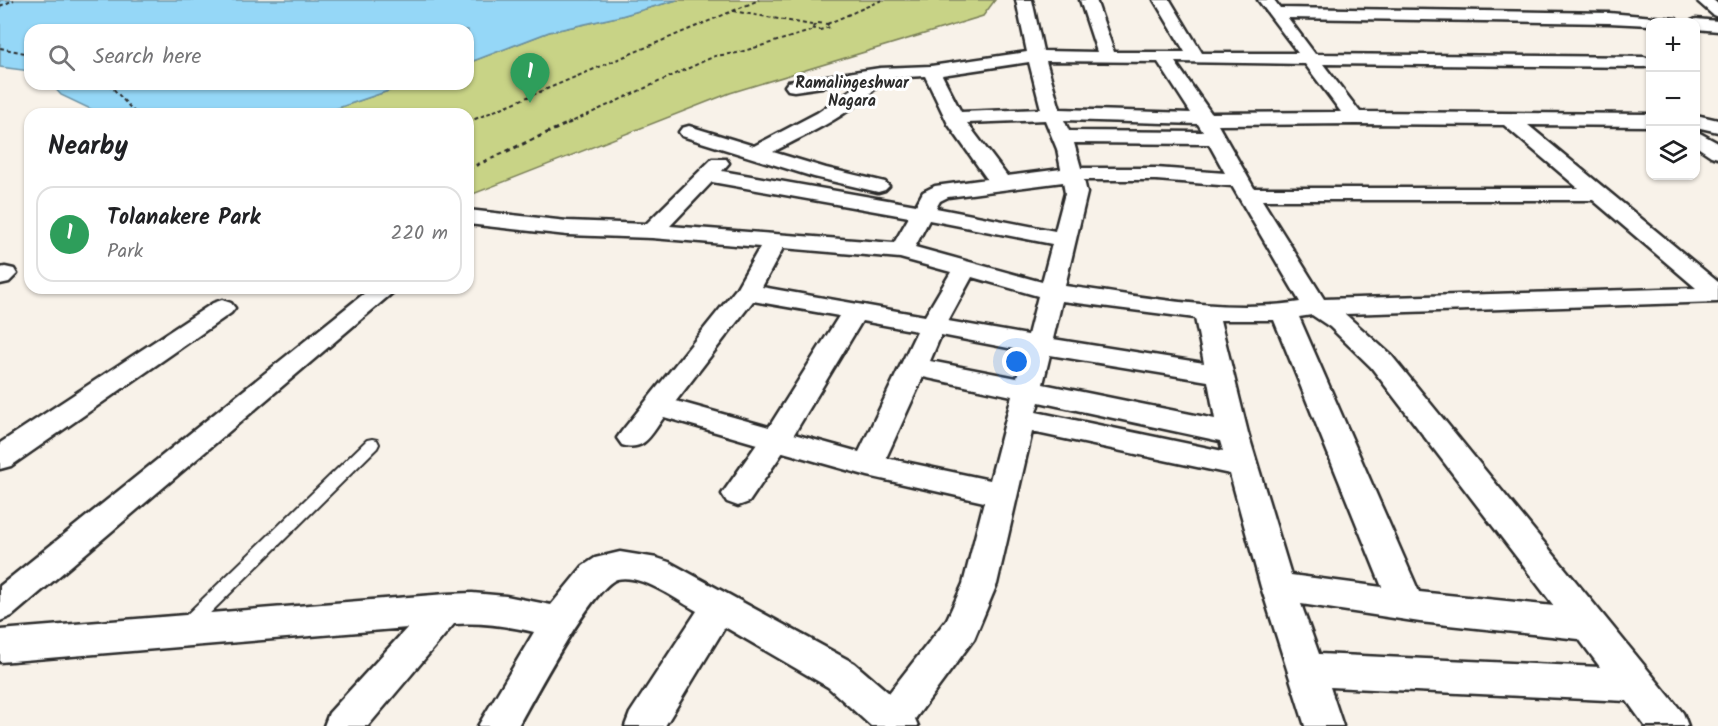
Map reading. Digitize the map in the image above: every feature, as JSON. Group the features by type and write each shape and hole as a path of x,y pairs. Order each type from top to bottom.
{"street":[{"path":"497,726 560,622 592,579 606,568 629,565 657,572 842,675 895,723 961,628 980,584 1076,193 1062,136 1052,114 1036,56 1024,0"},
{"path":"1088,0 1107,57"},
{"path":"1162,0 1196,56"},
{"path":"1591,0 1610,18 1621,34"},
{"path":"1704,0 1718,12"},
{"path":"1272,7 1646,20"},
{"path":"1272,7 1355,118"},
{"path":"1700,24 1718,26"},
{"path":"794,86 880,73 931,71 1036,56 1642,60"},
{"path":"1163,57 1205,119 1316,308 1339,321 1381,361 1669,726"},
{"path":"931,71 955,118 1000,182"},
{"path":"757,152 841,105 869,87 880,73"},
{"path":"955,118 1052,114 1205,119 1646,120"},
{"path":"1508,118 1718,295"},
{"path":"1700,124 1718,126"},
{"path":"1698,126 1718,152"},
{"path":"689,132 927,204 1063,239"},
{"path":"1062,136 1216,138"},
{"path":"652,231 737,145"},
{"path":"901,251 927,204 943,191 1073,174 1173,175 1243,187 1599,194"},
{"path":"706,175 927,204"},
{"path":"474,219 567,228 652,231 901,251 1053,292 1206,312 1284,312 1316,308 1718,295"},
{"path":"632,438 747,292 775,241"},
{"path":"868,465 933,325 965,268"},
{"path":"747,292 1039,345 1220,374"},
{"path":"0,606 379,294"},
{"path":"3,454 222,308"},
{"path":"738,494 776,440 854,312"},
{"path":"1206,312 1233,433 1278,587 1324,726"},
{"path":"1284,312 1407,605"},
{"path":"914,366 1233,433"},
{"path":"658,406 868,465 1001,494"},
{"path":"1020,419 1243,466"},
{"path":"1278,587 1407,605 1589,625"},
{"path":"644,726 719,606"},
{"path":"344,726 446,609"},
{"path":"0,646 183,629 446,609 506,611 560,622"},
{"path":"1306,670 1636,685"}],"lane":[{"path":"183,629 372,444"}],"path":[{"path":"0,6 14,0"},
{"path":"474,119 759,0"},
{"path":"732,11 812,26 827,24 882,0"},
{"path":"474,166 715,56 736,53 814,30 828,29 827,24"},
{"path":"812,26 814,30"},
{"path":"0,48 24,53"},
{"path":"114,90 131,108"}],"green space":[{"path":"677,0 995,0 983,16 730,93 474,194 474,108 338,108 391,90 474,90 474,61 549,32 621,16"}],"water":[{"path":"0,0 677,0 621,16 549,32 474,61 474,24 24,24 24,70 0,67"},
{"path":"56,90 391,90 338,108 88,108 61,95"}],"place":[{"name":"Tolanakere Park","path":"530,103"}],"district":[{"name":"Ramalingeshwar Nagara","path":"852,91"}]}
